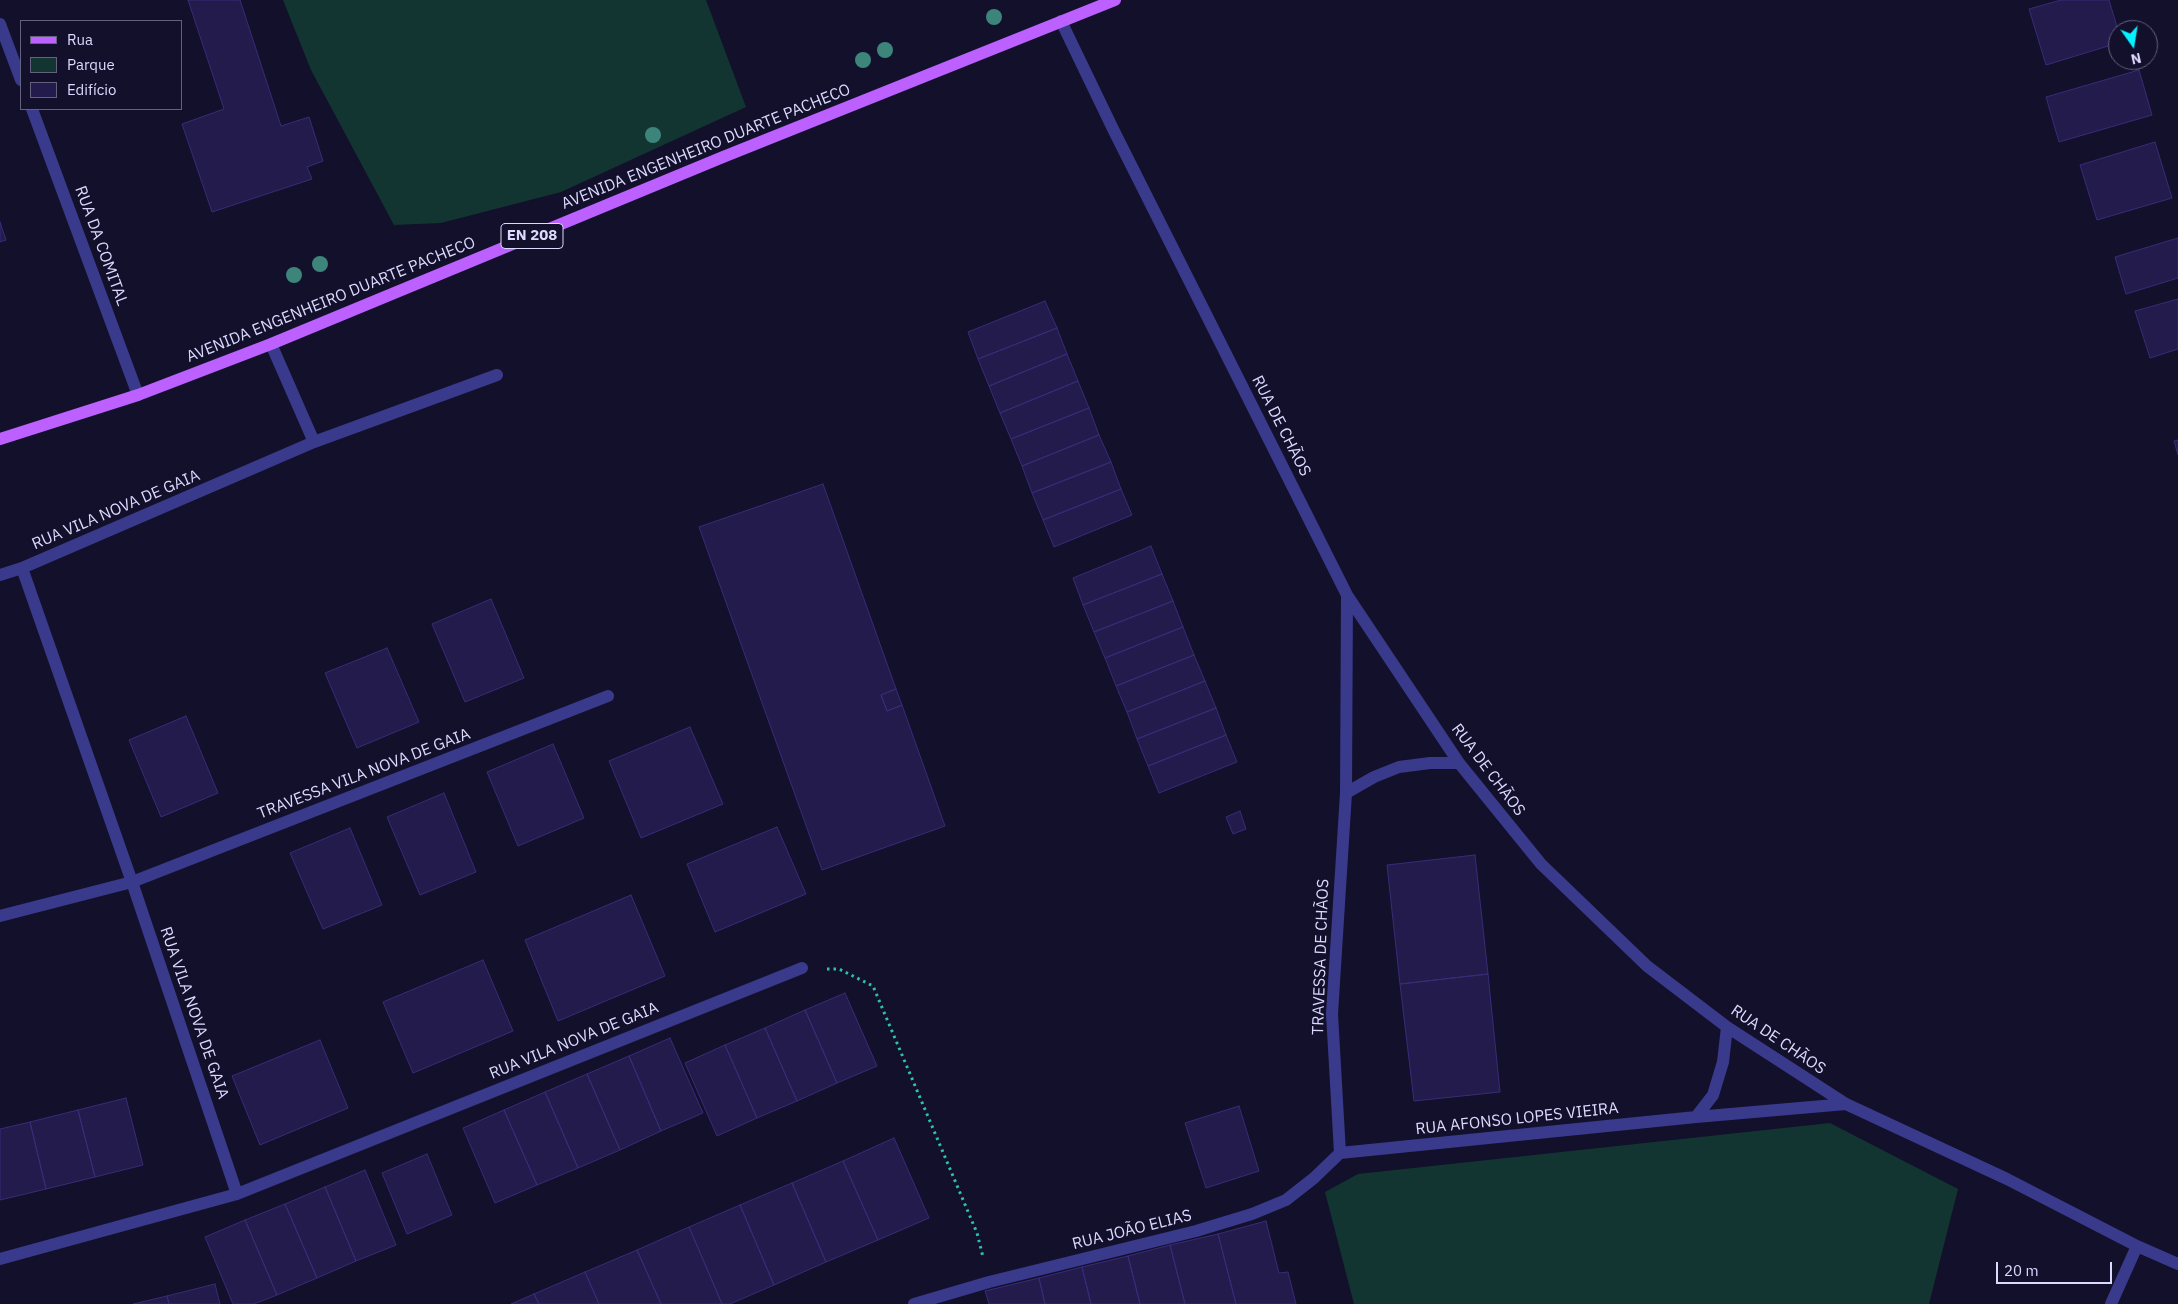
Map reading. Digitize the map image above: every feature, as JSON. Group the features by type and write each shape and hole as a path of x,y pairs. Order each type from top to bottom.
{"main road":[{"name":"AVENIDA ENGENHEIRO DUARTE PACHECO","path":"0,440 138,395 271,344 713,161 1115,0"}],"street":[{"name":"RUA DE CHÃOS","path":"1061,22 1109,122 1347,595 1459,763 1541,864 1648,966 1727,1027 1846,1104 2007,1179 2137,1246 2178,1264"},
{"path":"0,24 20,77"},
{"name":"RUA DA COMITAL","path":"32,110 138,395"},
{"path":"271,344 314,442"},
{"name":"RUA VILA NOVA DE GAIA","path":"497,374 314,442 22,568 132,882 237,1194 802,968"},
{"path":"0,575 22,568"},
{"name":"TRAVESSA DE CHÃOS","path":"1340,1153 1332,1014 1346,793 1347,595"},
{"name":"TRAVESSA VILA NOVA DE GAIA","path":"0,916 132,882 608,696"},
{"path":"1346,793 1374,777 1399,767 1430,763 1459,763"},
{"path":"1696,1117 1713,1096 1723,1062 1727,1027"},
{"name":"RUA AFONSO LOPES VIEIRA","path":"1340,1153 1696,1117 1846,1104"},
{"name":"RUA JOÃO ELIAS","path":"914,1304 989,1282 1196,1231 1252,1214 1286,1200 1314,1178 1340,1153"},
{"path":"0,1259 237,1194"},
{"path":"2111,1304 2137,1246"}],"path":[{"path":"802,968 839,969 873,986 977,1232 989,1282"}],"green space":[{"path":"283,0 706,0 746,107 561,192 441,223 394,225 311,70"},
{"path":"1830,1123 1958,1189 1929,1304 1354,1304 1325,1192 1358,1174"}],"building":[{"path":"188,0 240,0 281,126 309,117 323,161 307,167 312,179 212,212 182,124 224,109"},
{"path":"2061,0 2109,0 2115,20 2108,20 2108,46 2046,65 2029,9"},
{"path":"2139,70 2152,115 2059,142 2046,97"},
{"path":"2155,142 2172,198 2097,220 2080,165"},
{"path":"0,222 6,240 0,242"},
{"path":"2178,238 2178,278 2126,294 2115,257"},
{"path":"2178,299 2178,349 2150,358 2135,311"},
{"path":"1045,301 1057,328 978,359 968,332"},
{"path":"1057,328 1067,354 989,386 978,359"},
{"path":"1067,354 1078,381 1000,413 989,386"},
{"path":"1078,381 1089,408 1011,439 1000,413"},
{"path":"1089,408 1099,435 1022,466 1011,439"},
{"path":"1099,435 1111,462 1032,493 1022,466"},
{"path":"2178,440 2178,455 2174,441"},
{"path":"1111,462 1121,489 1043,520 1032,493"},
{"path":"823,484 896,689 881,695 887,711 902,705 945,826 822,870 699,527"},
{"path":"1121,489 1132,515 1054,547 1043,520"},
{"path":"1151,546 1162,574 1083,605 1073,578"},
{"path":"1162,574 1173,601 1094,632 1083,605"},
{"path":"491,599 524,678 465,702 432,624"},
{"path":"1173,601 1183,627 1105,658 1094,632"},
{"path":"1183,627 1194,655 1116,686 1105,658"},
{"path":"387,648 419,722 357,748 325,673"},
{"path":"1194,655 1205,681 1127,712 1116,686"},
{"path":"1205,681 1216,708 1137,739 1127,712"},
{"path":"896,689 902,705 887,711 881,695"},
{"path":"1216,708 1226,735 1148,766 1137,739"},
{"path":"186,716 218,793 161,817 129,740"},
{"path":"690,727 723,804 641,838 609,761"},
{"path":"1226,735 1237,762 1159,793 1148,766"},
{"path":"553,744 584,818 518,846 487,772"},
{"path":"444,793 476,872 420,895 387,817"},
{"path":"1240,811 1246,829 1233,834 1226,817"},
{"path":"777,827 806,894 715,932 687,864"},
{"path":"350,828 382,905 323,929 290,853"},
{"path":"1475,855 1488,974 1400,984 1387,865"},
{"path":"631,895 665,976 558,1021 525,940"},
{"path":"483,960 513,1031 413,1073 383,1002"},
{"path":"1488,974 1500,1092 1414,1101 1400,984"},
{"path":"845,993 877,1066 837,1083 805,1010"},
{"path":"805,1010 837,1083 797,1101 765,1028"},
{"path":"765,1028 797,1101 757,1118 725,1045"},
{"path":"670,1038 703,1113 661,1131 629,1056"},
{"path":"320,1040 348,1108 260,1145 232,1076"},
{"path":"725,1045 757,1118 717,1136 685,1063"},
{"path":"629,1056 661,1131 620,1150 587,1074"},
{"path":"587,1074 620,1150 578,1168 545,1092"},
{"path":"545,1092 578,1168 537,1185 504,1110"},
{"path":"126,1098 143,1165 95,1177 78,1110"},
{"path":"1239,1106 1259,1171 1206,1188 1185,1123"},
{"path":"78,1110 95,1177 46,1189 30,1122"},
{"path":"504,1110 537,1185 495,1203 463,1128"},
{"path":"30,1122 46,1189 0,1200 0,1129"},
{"path":"894,1138 929,1218 878,1240 843,1161"},
{"path":"427,1154 452,1215 407,1234 382,1173"},
{"path":"843,1161 878,1240 826,1262 792,1183"},
{"path":"365,1170 396,1245 356,1261 325,1187"},
{"path":"792,1183 826,1262 774,1285 740,1205"},
{"path":"325,1187 356,1261 317,1278 285,1204"},
{"path":"285,1204 317,1278 277,1295 245,1220"},
{"path":"740,1205 774,1285 730,1304 722,1304 689,1227"},
{"path":"245,1220 277,1295 254,1304 233,1304 205,1237"},
{"path":"1266,1221 1279,1273 1288,1272 1296,1304 1236,1304 1218,1234"},
{"path":"689,1227 722,1304 661,1304 637,1250"},
{"path":"1218,1234 1236,1304 1185,1304 1170,1245"},
{"path":"1170,1245 1185,1304 1140,1304 1128,1256"},
{"path":"637,1250 661,1304 599,1304 585,1272"},
{"path":"1128,1256 1140,1304 1091,1304 1082,1267"},
{"path":"1082,1267 1091,1304 1045,1304 1039,1278"},
{"path":"585,1272 599,1304 539,1304 534,1294"},
{"path":"1039,1278 1045,1304 989,1304 985,1291"},
{"path":"215,1284 220,1304 169,1304 167,1296"},
{"path":"534,1294 539,1304 511,1304"},
{"path":"167,1296 169,1304 133,1304"}]}
